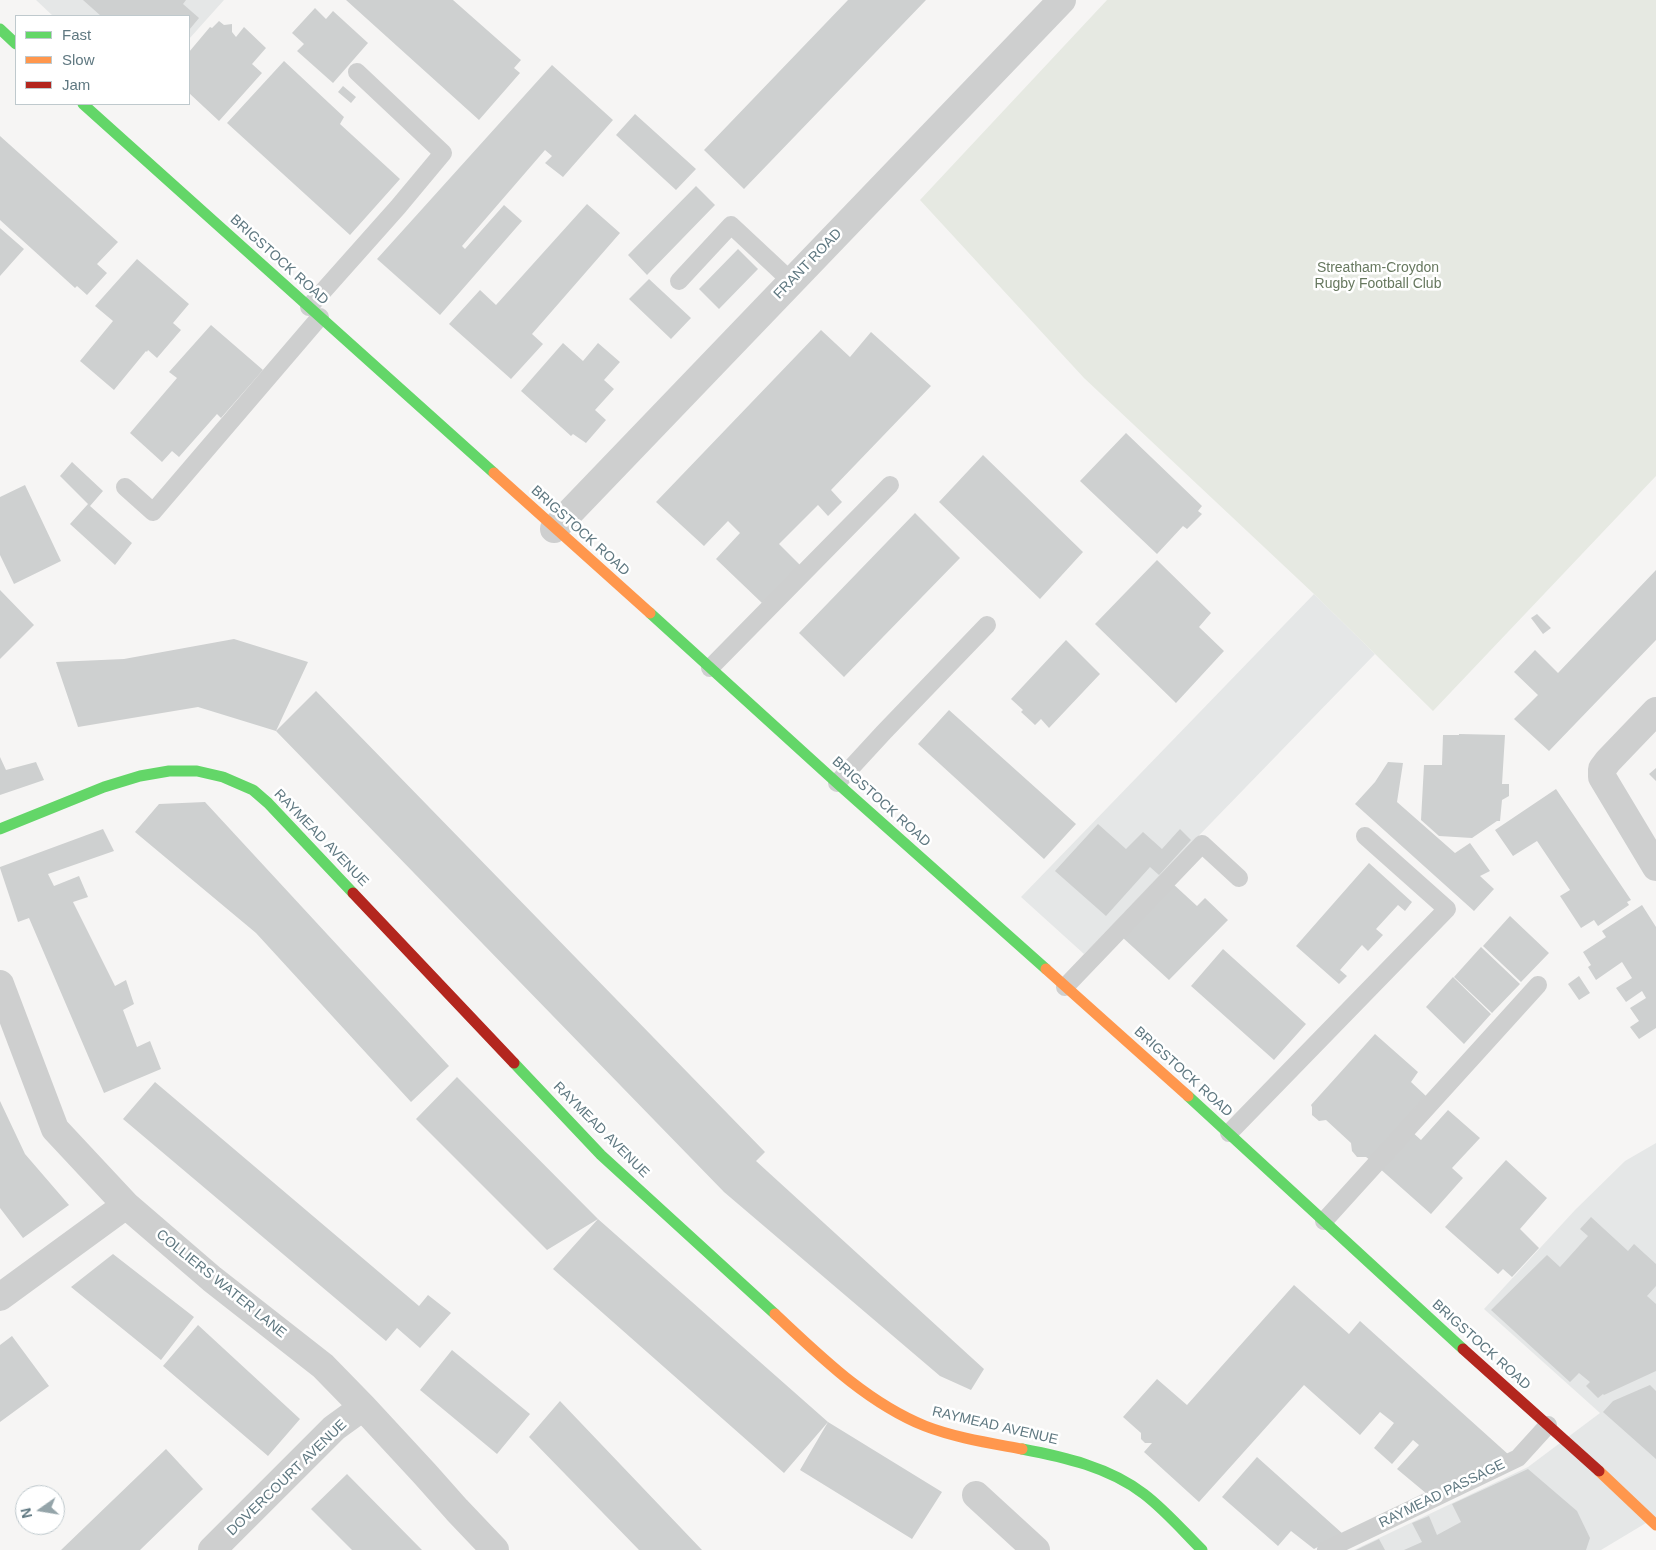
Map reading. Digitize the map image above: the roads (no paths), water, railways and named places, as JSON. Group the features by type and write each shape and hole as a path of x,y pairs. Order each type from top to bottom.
{"main road":[{"path":"0,29 15,43"},
{"name":"BRIGSTOCK ROAD","path":"84,105 1229,1133 1488,1373 1578,1451 1656,1525"},
{"name":"RAYMEAD AVENUE","path":"0,829 104,787 140,776 169,771 197,771 224,777 253,790 268,803 601,1155 845,1377 870,1397 887,1407 942,1432 1078,1461 1124,1481 1149,1498 1202,1550"}],"street":[{"name":"FRANT ROAD","path":"554,528 1062,0"},
{"path":"1656,711 1608,761 1602,769 1602,777 1656,867"},
{"name":"COLLIERS WATER LANE","path":"0,984 55,1129 126,1204 212,1279 323,1366 495,1550"},
{"path":"0,1297 126,1204"},
{"name":"DOVERCOURT AVENUE","path":"212,1550 334,1428 363,1407"},
{"path":"976,1495 1036,1550"}],"lane":[{"path":"125,487 153,512 443,153 357,72"},
{"path":"679,280 731,225 791,281"},
{"path":"710,668 890,485"},
{"path":"837,783 987,625"},
{"path":"1229,1133 1448,909 1365,836"},
{"path":"1065,987 1202,844 1239,878"},
{"path":"1324,1221 1538,985"},
{"name":"RAYMEAD PASSAGE","path":"1326,1550 1518,1458 1548,1425"}],"park label":[{"name":"Streatham-Croydon Rugby Football Club","path":"1378,276"}]}
